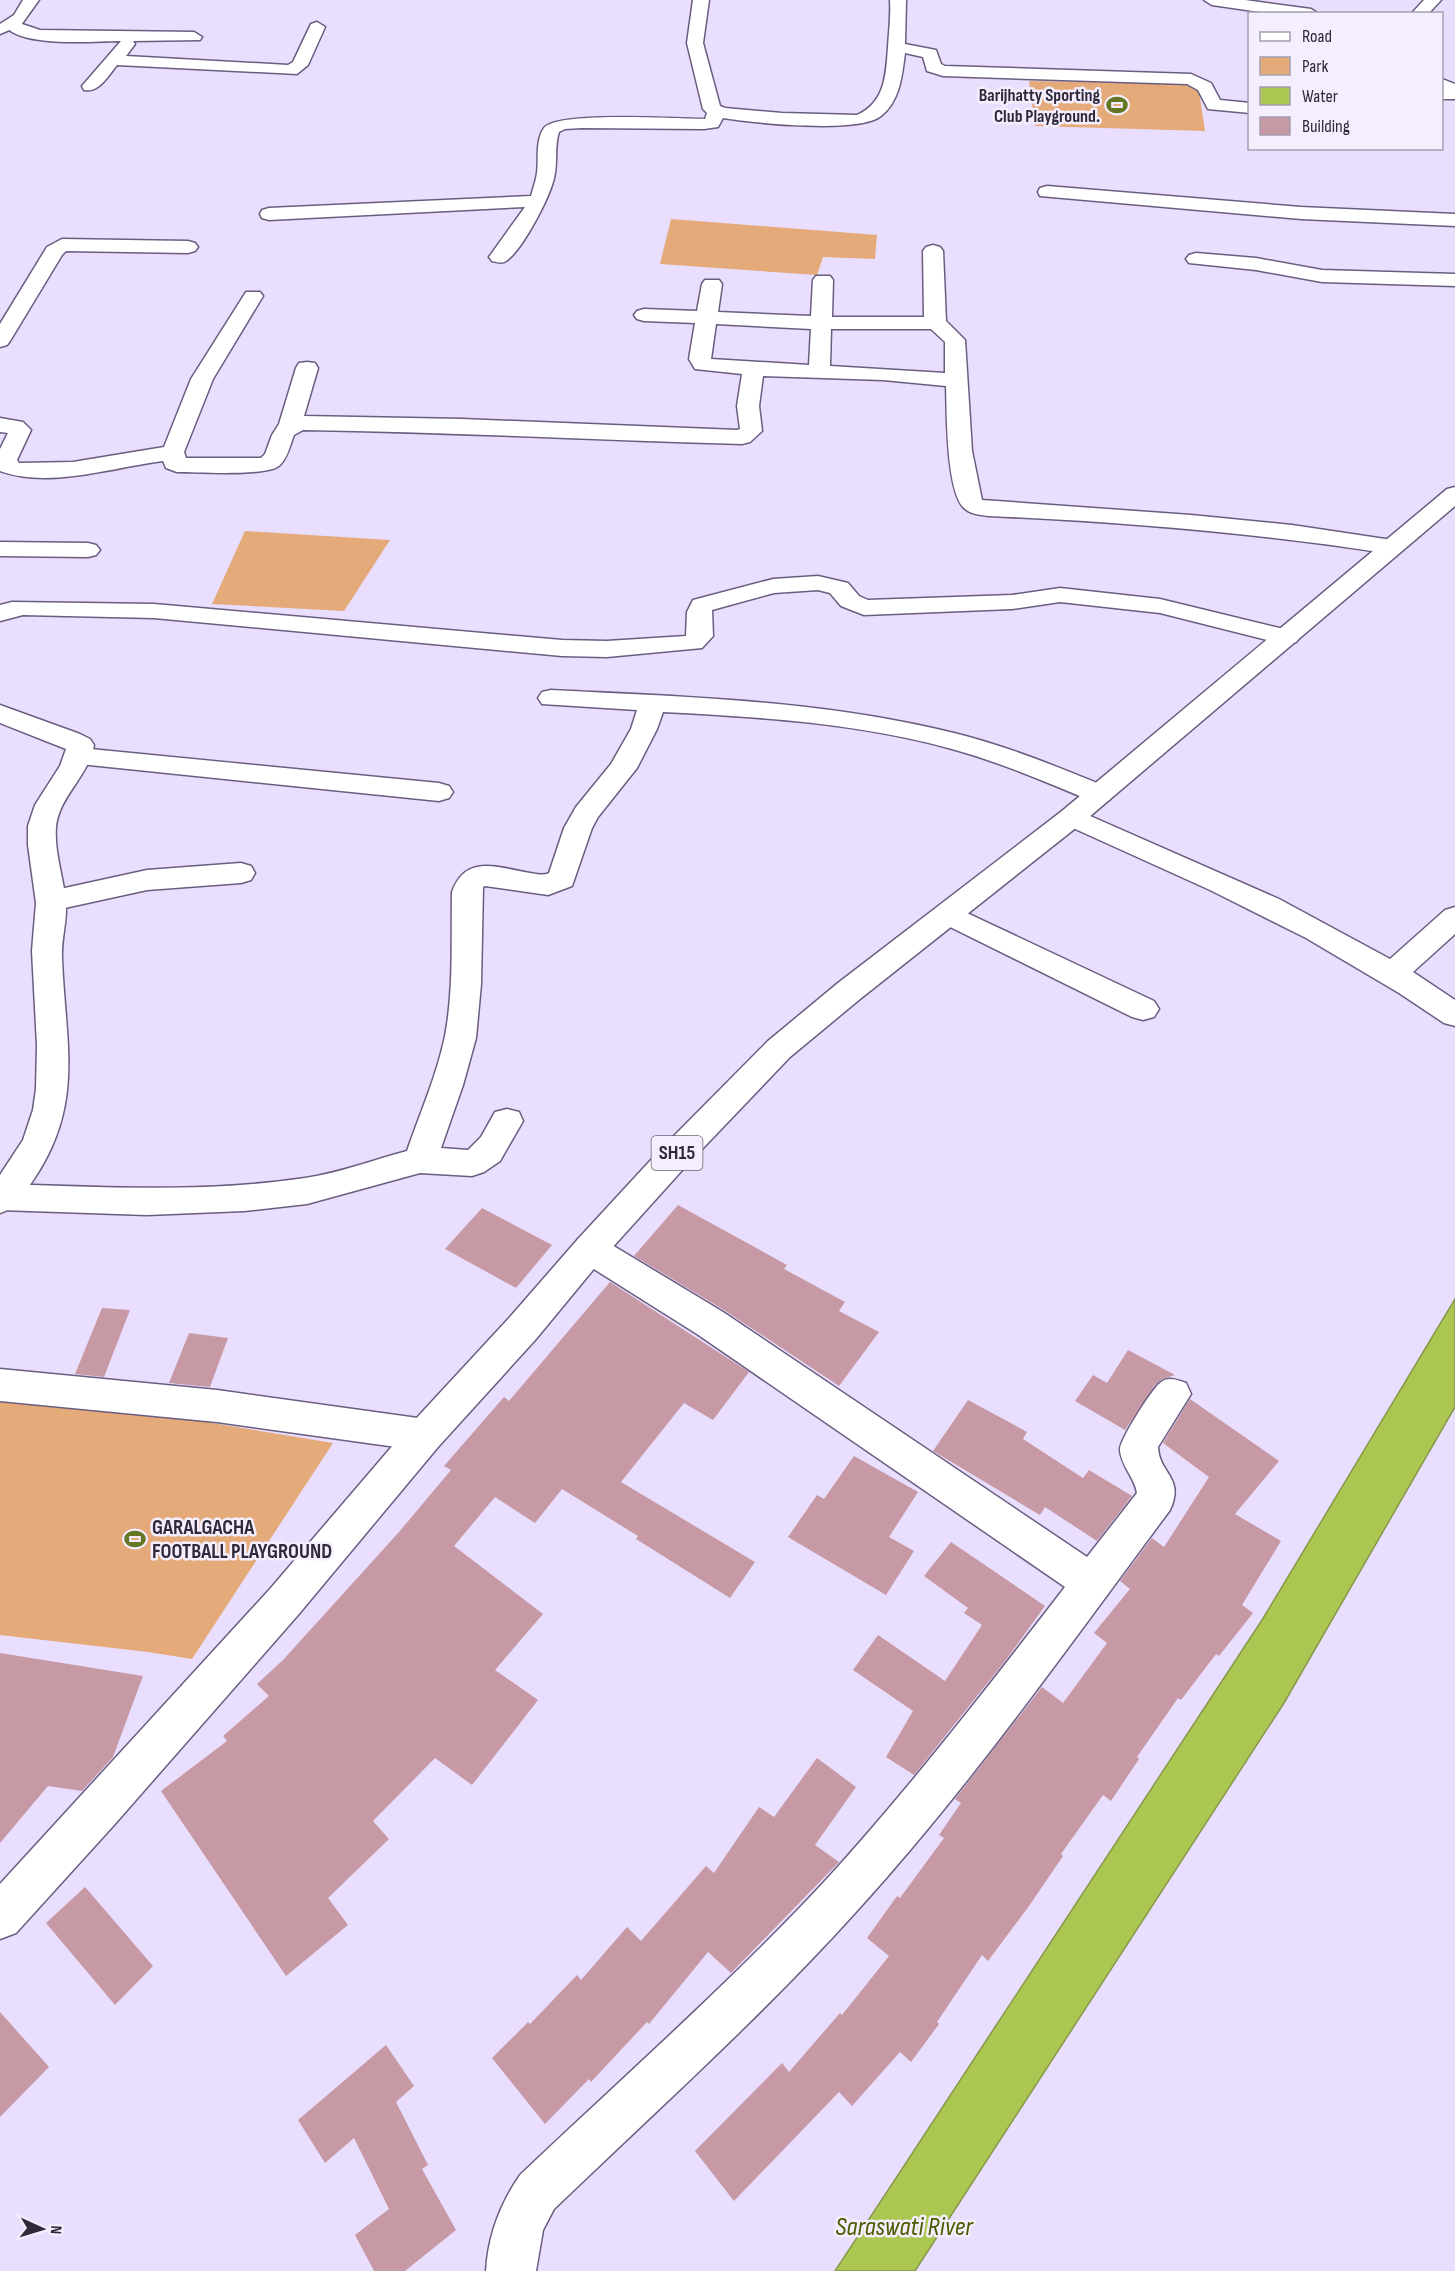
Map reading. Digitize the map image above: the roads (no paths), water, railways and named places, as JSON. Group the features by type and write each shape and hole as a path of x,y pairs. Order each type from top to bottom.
{"street":[{"path":"7,27 22,18 32,0"},
{"path":"701,0 694,32 695,43 710,103 716,112 745,116 858,120 873,114 888,95 892,85 899,28 898,0"},
{"path":"1212,0 1297,12"},
{"path":"1421,12 1433,0"},
{"path":"7,27 40,35 194,37"},
{"path":"113,60 291,70 300,65 317,27"},
{"path":"90,86 134,36"},
{"path":"896,47 930,53 933,67 943,71 1191,79 1205,87 1214,105 1248,108"},
{"path":"499,257 525,224 538,201 546,176 548,137 552,129 557,126 582,123 709,124 716,112"},
{"path":"1047,192 1301,213 1455,220"},
{"path":"269,214 538,201"},
{"path":"0,341 54,251 62,245 70,243 188,247"},
{"path":"933,251 936,322"},
{"path":"1196,259 1256,264 1322,276 1455,280"},
{"path":"819,370 823,280"},
{"path":"712,284 700,362 714,367 819,370 957,381"},
{"path":"253,296 202,379 173,453 174,463 177,465 266,465 274,459 282,434 290,426 307,368"},
{"path":"644,315 821,322 936,322 955,340 964,471 970,501 975,506 989,509 1215,523 1288,531 1392,547"},
{"path":"290,426 315,423 462,426 584,433 742,437 751,430 748,406 753,369"},
{"path":"0,425 20,430 6,460 7,466 16,469 72,470 173,453"},
{"name":"SH15","path":"0,1917 99,1810 284,1602 425,1435 523,1328 590,1249 673,1158 779,1049 849,991 950,915 1072,818 1455,494"},
{"path":"0,549 88,550"},
{"path":"0,614 12,609 23,608 154,611 562,648 629,648 682,645 698,640 700,608 708,602 773,586 818,583 839,588 856,606 864,608 1012,602 1060,594 1160,606 1287,637"},
{"path":"551,698 752,708 906,731 954,741 1047,772 1099,794"},
{"path":"420,1160 453,1067 460,1036 465,998 467,892 470,884 479,875 548,885 562,879 578,828 586,813 623,768 644,729 653,703"},
{"path":"0,712 14,721 65,736 80,745 80,757 48,803 43,818 41,838 51,901 52,924 47,954 53,1067 51,1101 43,1132 24,1167 1,1199"},
{"path":"80,757 439,792"},
{"path":"1072,818 1251,897 1330,937 1455,1015"},
{"path":"51,901 147,880 241,873"},
{"path":"950,915 1143,1009"},
{"path":"1392,974 1455,917"},
{"path":"1,1199 147,1202 278,1196 340,1184 420,1160 472,1163 488,1153 507,1121"},
{"path":"590,1249 710,1323 1092,1583"},
{"path":"0,1385 217,1406 425,1435"},
{"path":"511,2271 511,2254 518,2225 523,2212 537,2192 763,1976 839,1898 949,1772 1092,1583 1156,1498 1157,1489 1153,1478 1141,1463 1139,1444 1173,1394"}],"water":[{"name":"Saraswati River","path":"1455,1299 1455,1407 1284,1703 915,2271 835,2271 1262,1620"}],"place":[{"name":"Barijhatty Sporting Club Playground.","path":"1117,105"},
{"name":"GARALGACHA FOOTBALL PLAYGROUND","path":"135,1539"}]}
